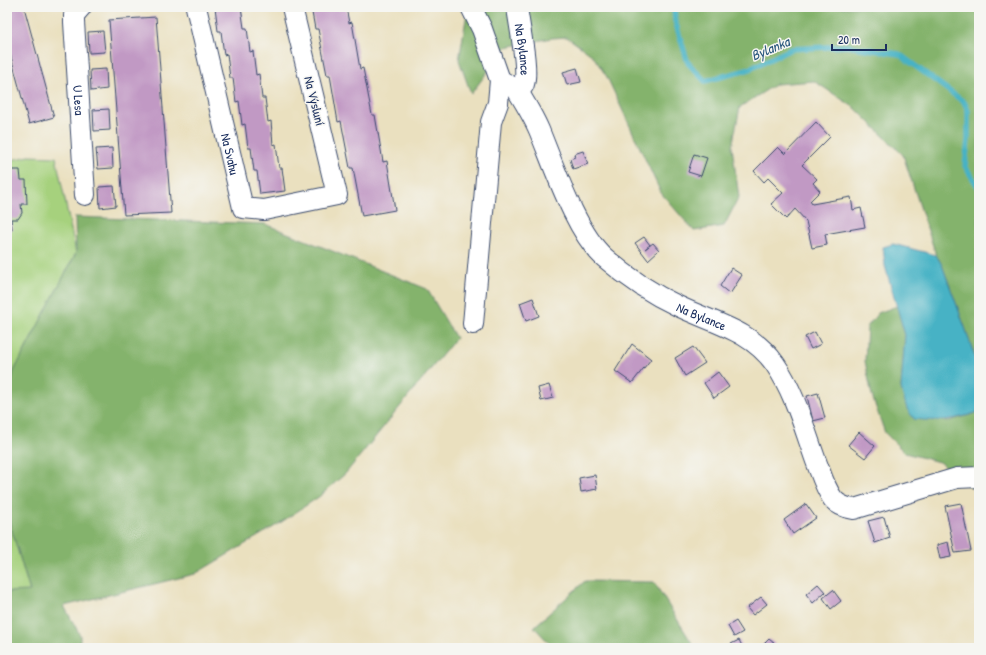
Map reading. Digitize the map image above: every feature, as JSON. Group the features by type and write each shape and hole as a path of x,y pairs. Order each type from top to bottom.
{"street":[{"name":"U Lesa","path":"81,7 74,15 74,22 85,195"},
{"name":"Na Svahu","path":"196,7 244,208 264,210 338,195"},
{"name":"Na Výsluní","path":"292,7 338,195"},
{"path":"471,7 482,29 500,80 498,103 492,122 474,324"},
{"name":"Na Bylance","path":"517,7 525,69 523,87 517,90 538,128 569,203 591,241 604,258 652,292 678,306 737,330 752,340 766,353 791,392 823,479 834,501 845,508 854,509 957,478 979,477"},
{"path":"500,80 517,90"}],"green space":[{"path":"468,7 979,7 979,371 942,265 936,255 903,155 855,108 814,81 776,84 740,107 732,147 739,197 724,226 694,231 661,193 607,77 593,56 567,37 552,38 506,47 471,94 459,60"},
{"path":"29,156 56,157 76,253 13,373 7,428 7,161"},
{"path":"75,217 265,224 427,289 456,338 346,473 320,496 277,525 195,574 64,606 80,635 80,642 84,648 7,648 7,592 30,591 7,514 7,428 13,373 76,253"},
{"path":"897,306 905,335 901,388 914,418 949,421 976,413 979,408 979,494 939,462 905,453 885,433 872,396 865,361 867,327 878,313"},
{"path":"7,514 30,592 7,592"},
{"path":"585,581 654,582 695,648 554,648 534,627"}],"water":[{"path":"893,244 936,255 942,265 979,371 979,408 976,413 945,420 923,420 914,419 907,409 901,388 905,335 885,266 883,247"}],"building":[{"path":"7,7 24,7 54,117 29,124 7,42"},
{"path":"215,7 241,7 244,28 247,28 250,52 253,51 256,75 259,74 262,98 265,98 268,122 271,121 273,145 276,144 279,168 282,168 285,191 260,194 257,171 254,171 251,148 248,148 245,124 242,125 239,101 236,102 233,78 230,78 227,54 224,55 221,31 218,31"},
{"path":"311,7 346,7 349,23 352,22 360,69 363,68 372,115 375,115 383,162 387,161 395,210 362,216 353,168 350,168 341,121 338,122 330,75 327,75 318,29 315,29"},
{"path":"156,17 171,213 124,215 109,20"},
{"path":"103,31 105,52 89,53 88,32"},
{"path":"577,68 581,82 567,85 563,72"},
{"path":"106,69 107,89 91,91 90,70"},
{"path":"109,109 110,130 94,131 93,110"},
{"path":"816,122 830,137 802,165 817,179 813,183 820,191 810,201 812,204 851,197 853,210 861,208 865,227 825,234 827,245 812,248 806,221 795,209 786,219 771,204 783,193 768,178 764,182 754,171 778,147 785,154"},
{"path":"112,148 113,168 98,169 96,149"},
{"path":"583,151 588,164 573,169 570,159 575,157 574,154"},
{"path":"694,154 707,158 701,176 688,172"},
{"path":"9,170 20,170 21,180 26,180 27,204 21,204 22,213 18,219 11,219 12,230 7,230 7,175 9,175"},
{"path":"114,186 116,206 100,208 99,187"},
{"path":"644,237 650,245 645,249 653,243 659,250 648,260 635,243"},
{"path":"731,268 742,275 730,294 720,286"},
{"path":"533,298 539,316 526,321 520,303"},
{"path":"815,332 821,344 811,349 805,337"},
{"path":"632,344 651,359 632,383 615,371"},
{"path":"693,347 705,363 685,376 675,358"},
{"path":"718,372 729,387 714,398 704,383"},
{"path":"549,385 553,398 541,401 538,388"},
{"path":"818,393 825,418 813,421 807,396"},
{"path":"859,432 875,446 865,458 848,445"},
{"path":"595,475 597,489 581,492 579,478"},
{"path":"961,503 971,551 955,553 945,506"},
{"path":"806,504 816,518 793,534 784,520"},
{"path":"884,517 890,538 875,543 868,521"},
{"path":"948,542 951,557 940,559 937,545"},
{"path":"818,584 825,592 813,603 806,594"},
{"path":"833,590 841,601 831,609 823,598"},
{"path":"761,597 767,604 753,615 747,608"},
{"path":"736,621 743,632 734,637 728,626"},
{"path":"769,639 775,644 771,648 760,648"},
{"path":"739,640 743,648 727,648 727,646"}],"waterway":[{"name":"Bylanka","path":"674,7 675,21 688,63 705,81 747,70 791,49 847,46 899,54 964,102 968,110 968,140 965,166 979,188"}]}
